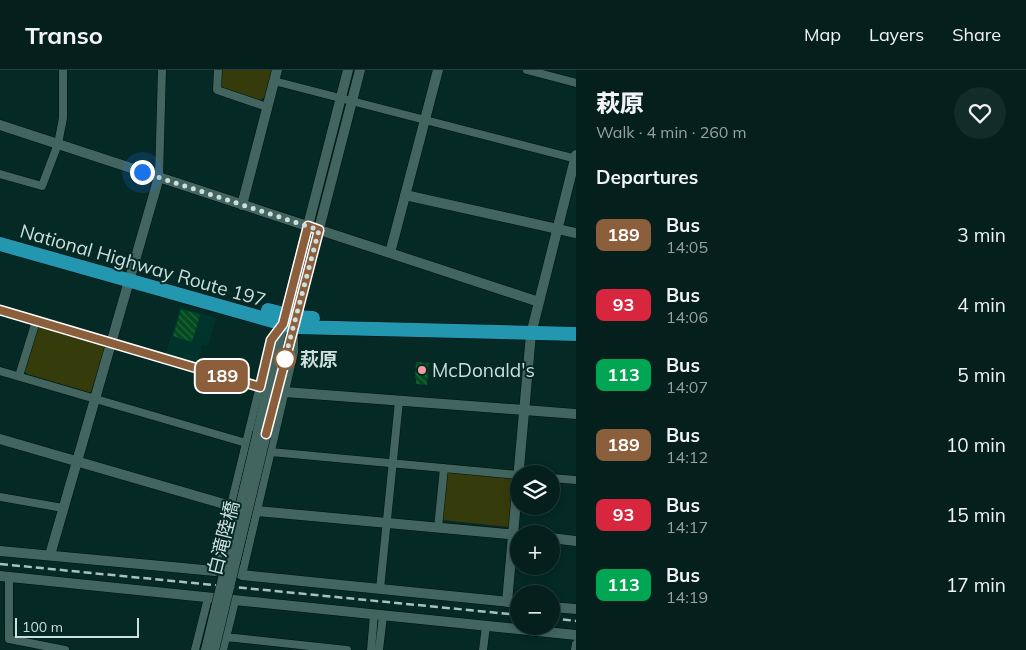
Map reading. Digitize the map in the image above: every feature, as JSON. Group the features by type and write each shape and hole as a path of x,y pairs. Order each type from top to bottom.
{"highway":[{"name":"National Highway Route 197","path":"0,236 130,277"},
{"name":"National Highway Route 197","path":"0,244 290,321 384,322 532,329 576,334"},
{"name":"National Highway Route 197","path":"532,329 576,326"}],"street":[{"path":"0,174 42,186 58,144 63,118 63,70"},
{"path":"50,555 159,178 162,70"},
{"path":"218,70 217,90 268,107"},
{"path":"242,205 277,70"},
{"path":"206,650 290,321 308,226 348,70"},
{"path":"242,575 294,352 290,321 319,230 360,70"},
{"path":"390,253 438,70"},
{"path":"527,70 576,83"},
{"path":"274,81 576,158 532,329 519,465"},
{"path":"0,125 538,302"},
{"path":"406,195 576,233"},
{"path":"0,310 260,387"},
{"path":"19,376 36,321"},
{"path":"215,571 271,340 290,321"},
{"path":"0,371 246,443"},
{"path":"284,392 576,414"},
{"path":"380,589 399,401"},
{"name":"白滝陸橋","path":"214,650 262,433"},
{"path":"0,439 231,506 257,511 510,534"},
{"path":"271,452 510,474"},
{"path":"438,528 444,468"},
{"path":"560,479 576,480"},
{"path":"0,497 63,508"},
{"path":"560,539 576,541"},
{"path":"0,551 215,571 221,568 237,570 242,575 510,602"},
{"path":"507,602 511,575"},
{"path":"65,650 9,639 5,577 576,635"},
{"path":"195,650 208,598"},
{"path":"223,650 235,601"},
{"path":"560,607 576,609"},
{"path":"371,650 378,615"},
{"path":"378,615 379,650"},
{"path":"483,650 486,626"},
{"path":"226,637 282,647 342,650"},
{"path":"575,650 576,644"}],"shaded area":[{"path":"180,307 216,318 208,347 202,345 197,364 165,356"}],"green space":[{"path":"222,70 272,70 265,97 260,100 221,88"},
{"path":"39,327 101,344 105,348 91,392 27,374 24,371 36,328"},
{"path":"446,471 510,478 509,527 442,520"}],"building":[{"path":"181,309 200,315 192,342 173,336"},
{"name":"McDonald's","path":"416,362 429,363 427,385 416,384"}],"railway":[{"path":"0,564 510,614"},
{"path":"560,619 576,621"}],"bus line":[{"name":"189","path":"0,310 260,387 271,340 283,324 308,226 319,230 266,434"}],"place":[{"name":"萩原","path":"285,359"},
{"name":"McDonald's","path":"422,370"}],"route":[{"path":"142,172 319,230 284,362 285,359"}]}
